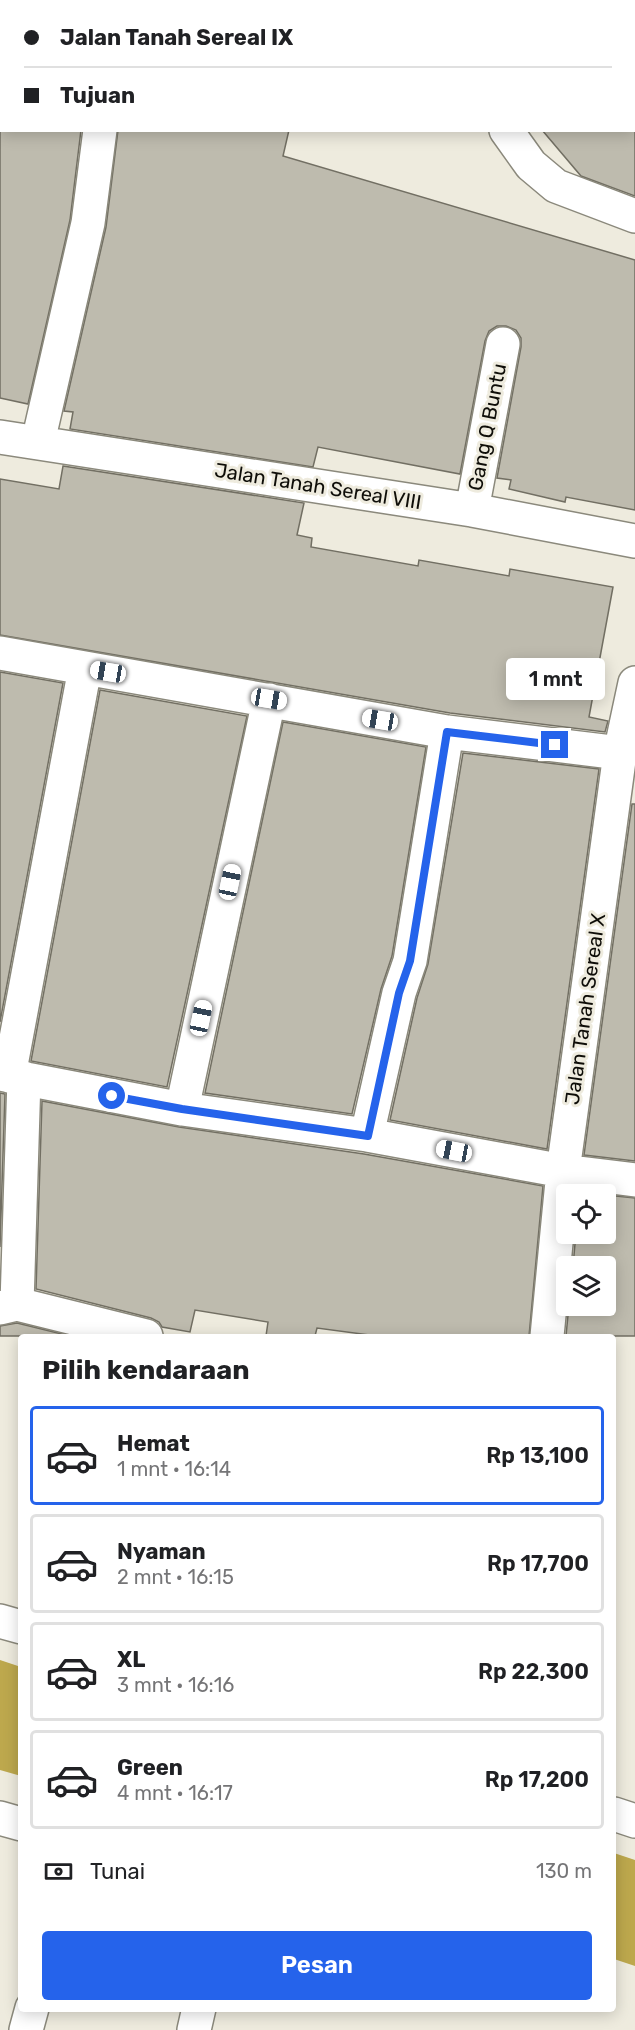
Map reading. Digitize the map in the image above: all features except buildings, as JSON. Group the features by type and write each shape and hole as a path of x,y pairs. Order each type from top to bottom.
{"street":[{"path":"38,442 88,223 100,132"},
{"path":"507,132 531,165 556,186 635,216"},
{"name":"Gang Q Buntu","path":"471,510 503,344"},
{"name":"Jalan Tanah Sereal VIII","path":"0,437 471,510 635,542"},
{"path":"0,653 447,732 620,753"},
{"path":"85,668 11,1076 8,1306 137,1334"},
{"name":"Jalan Tanah Sereal X","path":"547,1334 563,1171 620,753 635,683"},
{"path":"182,1109 269,699"},
{"path":"368,1136 399,993 410,961 447,732"},
{"path":"11,1076 182,1109 368,1136 563,1171 635,1180"},
{"path":"0,1621 18,1626"},
{"path":"616,1815 635,1821"},
{"path":"0,1818 18,1823"},
{"path":"26,2030 31,2012"},
{"path":"194,2030 198,2012"}],"shaded area":[{"path":"0,1660 18,1666 18,1775 0,1770"},
{"path":"616,1854 635,1860 635,1966 616,1960"}],"route":[{"path":"112,1096 182,1109 368,1136 399,993 410,961 447,732 555,745"}]}
